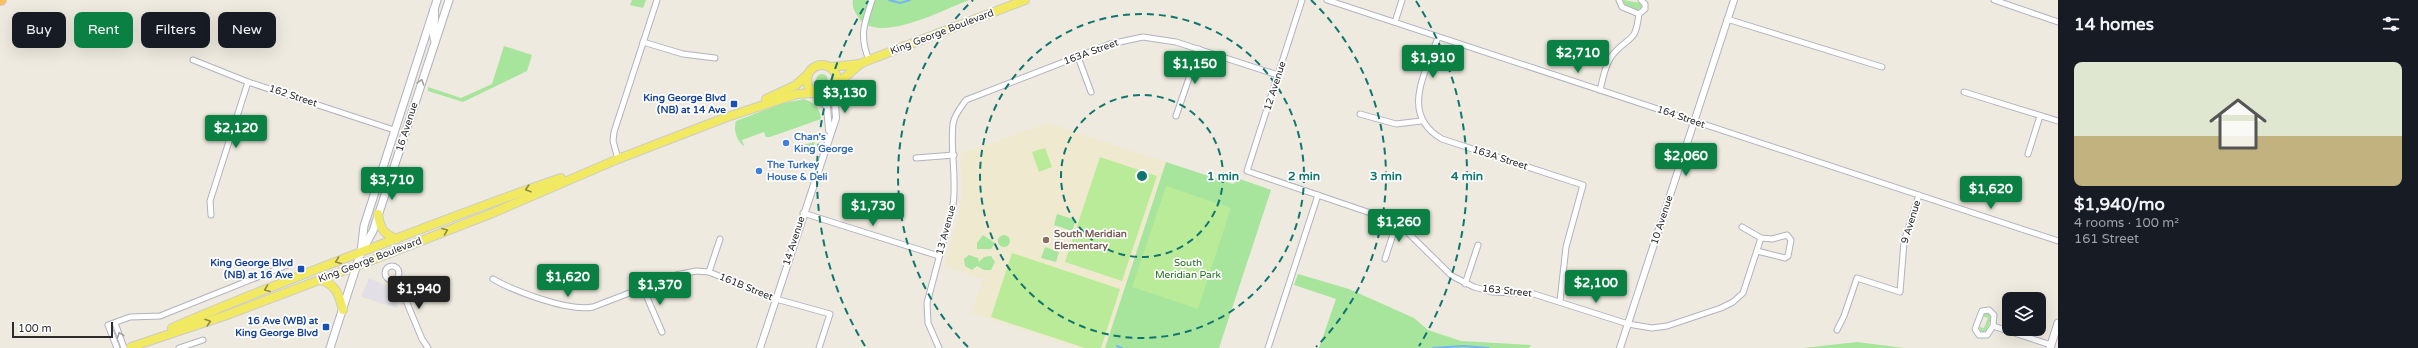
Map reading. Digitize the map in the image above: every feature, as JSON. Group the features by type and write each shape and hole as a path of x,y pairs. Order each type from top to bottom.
{"main road":[{"name":"16 Avenue","path":"361,252 364,226 437,0"},
{"name":"16 Avenue","path":"330,348 361,252 373,231 449,0"},
{"name":"King George Boulevard","path":"830,67 860,64 1025,0"},
{"path":"434,8 437,17 432,36 435,41"},
{"name":"King George Boulevard","path":"835,87 860,64"},
{"path":"820,65 830,67 836,75 835,87 827,95 815,94 807,84 808,74 811,70 820,65"},
{"name":"King George Boulevard","path":"727,117 796,85 808,74"},
{"name":"King George Boulevard","path":"128,348 227,315 356,266 495,212 605,164 727,117 797,94 815,94"},
{"path":"394,130 400,146"},
{"name":"King George Boulevard","path":"128,348 223,306 361,252 513,194 605,164"},
{"path":"378,214 379,224 384,233 397,239"},
{"path":"319,280 329,282 334,286 339,294 343,310"},
{"path":"2050,347 2058,323"}],"street":[{"path":"618,159 613,141 614,132 657,0"},
{"path":"869,60 863,42 863,29 872,0"},
{"name":"12 Avenue","path":"1247,171 1302,0"},
{"name":"164 Street","path":"1327,0 2058,241"},
{"path":"1395,22 1402,0"},
{"path":"1619,0 1622,8 1639,14"},
{"path":"1600,90 1608,63 1614,52 1631,40 1635,32 1639,14 1644,11 1646,6 1641,0"},
{"name":"10 Avenue","path":"1620,348 1734,0"},
{"path":"1994,0 2058,22"},
{"path":"1727,20 1882,68"},
{"path":"1360,114 1396,124 1422,121 1418,108 1419,94 1438,36"},
{"name":"163A Street","path":"958,110 966,100 1120,41 1143,37 1160,38 1278,75"},
{"path":"643,42 683,54 715,58"},
{"path":"1176,116 1198,49"},
{"path":"1078,56 1091,92"},
{"name":"162 Street","path":"193,60 248,82 394,130"},
{"path":"212,215 210,202 248,82"},
{"name":"14 Avenue","path":"760,348 803,213 836,118 835,87"},
{"path":"1964,92 2058,121"},
{"name":"14 Avenue","path":"815,94 827,107 830,134"},
{"name":"13 Avenue","path":"939,348 928,323 926,310 953,205 955,191 953,123 958,110"},
{"path":"2028,154 2040,116"},
{"name":"163A Street","path":"1422,121 1430,132 1442,139 1583,186 1566,247 1560,301"},
{"path":"916,158 954,155"},
{"name":"163 Street","path":"1247,171 1397,222 1440,265 1465,284 1492,292 1534,294 1560,301 1628,324 1652,328 1664,327 1729,305 1743,293 1761,238"},
{"path":"1268,348 1318,194"},
{"name":"9 Avenue","path":"1837,330 1844,316 1857,278 1900,292 1904,242 1919,195"},
{"path":"803,213 939,256"},
{"path":"1385,259 1397,222"},
{"path":"1742,227 1761,238 1772,239 1787,235 1792,243 1788,256 1785,258 1757,251"},
{"path":"709,272 720,239"},
{"path":"1465,284 1478,245"},
{"path":"117,348 108,325 130,317 160,316 290,264"},
{"name":"161B Street","path":"493,279 544,299 579,308 593,307 682,273 709,272 776,299 830,314 819,348"},
{"path":"397,279 422,339 428,348"},
{"path":"643,288 662,332"},
{"path":"1987,309 1993,312 1993,326 1987,335 1982,336 1977,334 1976,326 1982,311 1987,309"},
{"path":"115,323 128,348"},
{"path":"1993,326 2050,347"},
{"path":"179,348 203,340"}],"shaded area":[{"name":"South Meridian Elementary","path":"1048,123 1166,162 1105,348 1078,348 971,313 983,279 944,266 959,213 962,193 960,154"},
{"path":"369,278 393,289 398,308 361,297"}],"green space":[{"path":"632,0 646,0 643,8 630,5"},
{"path":"853,0 969,0 911,23 895,27 880,28 867,25 858,17 853,5"},
{"path":"1623,0 1640,3 1642,7 1638,10 1625,5"},
{"path":"504,46 532,55 527,71 463,102 428,91 428,87 461,98 492,84"},
{"path":"824,74 827,75 827,85 820,86 817,85 816,78 817,75"},
{"path":"804,99 816,106 821,119 770,137 766,137 764,132 742,140 744,146 739,141 735,132 736,121 780,104"},
{"path":"815,142 812,152 799,152 799,146"},
{"path":"1045,148 1052,167 1039,172 1032,152"},
{"path":"1100,157 1157,176 1122,281 1065,262"},
{"name":"South Meridian Park","path":"1166,162 1233,184 1240,179 1271,190 1219,348 1105,348"},
{"path":"1166,186 1231,208 1198,309 1132,287"},
{"path":"1057,214 1076,220 1072,231 1054,225"},
{"path":"983,235 995,243 991,249 977,249 977,243"},
{"path":"1004,235 1008,237 1010,241 1008,245 1004,247 1000,245 998,241 1000,237"},
{"path":"1045,247 1059,252 1056,262 1041,258"},
{"path":"1012,253 1120,289 1101,348 1085,348 991,317"},
{"path":"969,255 978,258 979,262 984,257 991,256 995,262 991,270 984,270 977,266 972,270 965,266 964,259"},
{"path":"1298,274 1349,289 1414,318 1428,330 1461,341 1531,345 1529,348 1319,348 1336,299 1294,285"},
{"path":"1985,313 1989,314 1991,319 1986,331 1981,332 1979,327 1984,328 1988,318 1982,316"},
{"path":"1857,342 1904,348 1803,348"}],"waterway":[{"path":"889,0 900,3 910,0"},
{"path":"1117,346 1122,348"},
{"path":"1433,348 1463,346 1489,348"}],"place":[{"name":"King George Blvd (NB) at 14 Ave","path":"734,104"},
{"name":"Chan's King George","path":"786,143"},
{"name":"The Turkey House & Deli","path":"759,171"},
{"name":"South Meridian Elementary","path":"1046,240"},
{"name":"King George Blvd (NB) at 16 Ave","path":"301,269"},
{"name":"16 Ave (WB) at King George Blvd","path":"326,327"}]}
